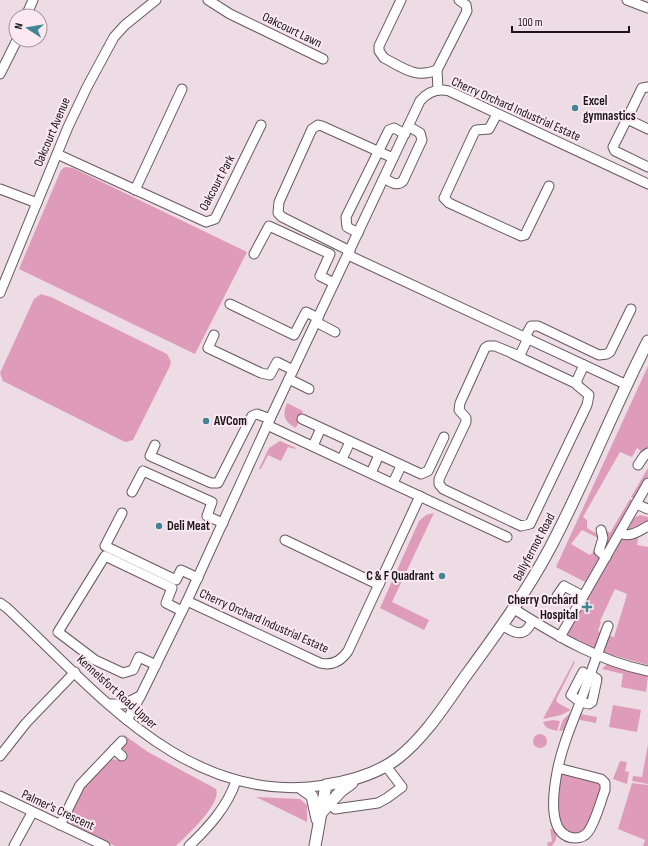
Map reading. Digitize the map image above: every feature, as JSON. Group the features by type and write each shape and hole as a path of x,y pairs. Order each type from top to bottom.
{"main road":[{"name":"Ballyfermot Road","path":"326,785 358,779 386,766 413,745 434,721 514,609 542,562 573,502 648,341"},
{"path":"322,812 341,790 358,779"},
{"path":"315,846 326,785"},
{"path":"302,789 312,796 315,804 318,830"}],"street":[{"name":"Oakcourt Lawn","path":"208,0 230,14 323,59"},
{"path":"401,0 379,46 380,54 384,58 416,74 428,74 438,70"},
{"path":"438,90 438,70 467,11 466,5 459,0"},
{"path":"627,0 648,8"},
{"name":"Oakcourt Avenue","path":"0,293 2,281 87,87 114,37 152,1"},
{"path":"0,74 12,48"},
{"path":"648,87 642,88 614,147 615,151 648,167"},
{"path":"135,190 182,89"},
{"name":"Cherry Orchard Industrial Estate","path":"126,720 141,696 198,578 293,370 406,130 424,96 438,90 449,91 648,184"},
{"path":"497,114 489,129 476,130 445,196 445,200 448,203 521,236 525,235 549,186"},
{"path":"627,119 648,129"},
{"name":"Oakcourt Park","path":"57,154 206,222 215,219 261,125"},
{"path":"394,158 322,126 314,127 279,202 278,213 282,217 349,253 526,338 627,384"},
{"path":"358,233 347,227 345,221 389,130 394,128 417,131 422,137 419,147 401,183 395,184 384,178"},
{"path":"619,171 626,156"},
{"path":"0,189 37,203"},
{"path":"254,254 269,226 330,254 320,276 334,284"},
{"path":"230,304 294,335 306,312 336,332"},
{"path":"513,354 517,355 521,353 531,326 538,326 599,355 607,354 610,352 631,309"},
{"path":"214,335 208,348 261,373 270,375 277,362 293,370"},
{"path":"488,346 495,346 576,384 589,395 589,401 530,524 521,526 443,489 439,484 439,477 466,422 466,418 459,410 460,403 485,348 488,346"},
{"path":"576,384 584,365"},
{"path":"289,379 309,389"},
{"path":"156,445 150,456 211,483 218,483 252,416 257,414 313,446 507,537"},
{"path":"302,419 418,474 426,473 444,437"},
{"path":"313,446 321,428"},
{"path":"342,459 350,442"},
{"path":"638,465 648,453"},
{"path":"371,473 379,455"},
{"path":"393,483 401,466"},
{"path":"132,492 143,471 212,502 207,516 223,523"},
{"path":"560,637 648,483"},
{"name":"Cherry Orchard Industrial Estate","path":"187,601 325,664 339,661 348,652 420,496"},
{"path":"636,504 648,508"},
{"path":"122,513 105,546 176,580 181,570 198,578"},
{"path":"620,533 624,536 632,534 648,526"},
{"path":"601,530 603,538 599,551 606,557"},
{"path":"285,540 379,585"},
{"path":"156,665 139,657 133,670 123,673 95,660 58,632 105,556 172,588 166,603 182,611"},
{"path":"557,596 564,586 583,596"},
{"name":"Kennelsfort Road Upper","path":"0,604 7,608 126,720 153,741 178,756 213,773 236,781 279,788 302,789 326,785"},
{"path":"514,609 532,621 596,656 648,671"},
{"path":"502,625 513,632 522,633 528,629 532,621"},
{"path":"558,768 601,780 605,783 605,790 590,829 585,835 579,838 572,838 564,833 556,821 554,798 558,768 580,702 586,673 596,656 608,626"},
{"path":"0,756 26,723 75,672"},
{"path":"109,704 124,704 141,696"},
{"path":"60,825 80,785 122,741"},
{"path":"114,749 122,756"},
{"path":"335,809 378,803 402,787 386,766"},
{"path":"189,846 214,821 229,797 236,781"},
{"name":"Palmer's Crescent","path":"0,796 32,813 105,846"},
{"path":"14,846 32,813"}],"shaded area":[{"path":"65,167 73,168 247,252 195,354 19,269 61,170"},
{"path":"41,294 51,297 167,354 171,362 170,366 133,440 126,442 123,441 3,381 0,373 34,299"},
{"path":"648,366 648,449 641,451 637,448 632,457 620,452 583,517 587,520 587,528 597,534 598,538 582,530 571,544 590,555 596,550 600,558 587,583 556,567"},
{"path":"287,403 303,411 296,428 292,426 285,418 284,415"},
{"path":"280,441 296,448 288,447 281,461 268,455 261,469 259,469 269,448"},
{"path":"648,468 648,476 635,499 631,497"},
{"path":"630,499 634,501 605,552 603,548 607,531 610,533"},
{"path":"434,513 392,602 429,620 424,630 380,608 419,521 426,515"},
{"path":"640,515 648,517 648,523 627,532 634,518"},
{"path":"638,539 637,545 648,547 648,665 601,652 608,635 614,637 627,594 615,589 600,621 598,631 600,632 598,638 599,640 595,649 567,634 620,540"},
{"path":"574,661 575,662 556,700 558,703 571,710 561,715 543,719"},
{"path":"608,663 648,675 646,692 621,687 623,674 602,669"},
{"path":"613,705 641,710 637,732 609,727"},
{"path":"569,714 572,714 565,730 559,731 563,720"},
{"path":"580,714 597,717 596,723 580,720"},
{"path":"553,720 560,721 557,731 550,729 543,722"},
{"path":"537,734 543,734 547,738 547,744 543,748 537,748 533,744 533,738"},
{"path":"124,735 148,752 216,789 214,803 209,811 195,828 176,846 115,846 75,827 71,823 71,814 74,805 84,788 110,759 120,760 127,753 122,748 122,738"},
{"path":"648,744 648,784 632,781 633,776 642,777"},
{"path":"620,761 627,762 625,771 629,772 627,784 613,779"},
{"path":"564,773 597,781 602,785 601,793 584,833 572,835 561,826 556,812 560,776"},
{"path":"632,783 648,785 648,846 643,846 645,840 618,829"},
{"path":"256,797 300,799 307,805 307,822"},
{"path":"550,829 554,829 557,832 556,840 552,846 548,846 547,843 552,841"}],"place":[{"name":"Excel gymnastics","path":"575,108"},
{"name":"AVCom","path":"206,421"},
{"name":"Deli Meat","path":"159,526"},
{"name":"C & F Quadrant","path":"442,576"},
{"name":"Cherry Orchard Hospital","path":"587,607"}]}
